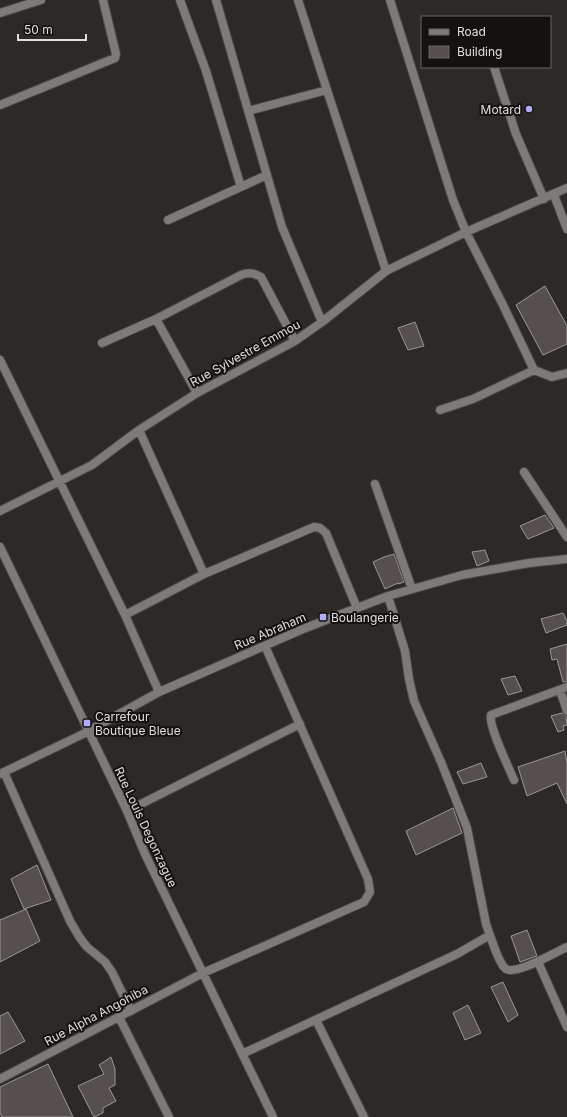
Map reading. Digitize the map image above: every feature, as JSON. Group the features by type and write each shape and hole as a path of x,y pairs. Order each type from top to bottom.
{"street":[{"path":"0,13 41,0"},
{"path":"0,105 115,58 116,54 103,0"},
{"path":"180,0 206,71 241,187"},
{"path":"216,0 282,227 322,322"},
{"path":"298,0 386,271"},
{"path":"390,0 453,200 466,232 534,370 552,377 567,373"},
{"path":"494,68 516,134 544,199"},
{"path":"248,111 327,90"},
{"path":"168,220 267,175"},
{"name":"Rue Sylvestre Emmou","path":"0,511 92,465 139,430 197,393 295,341 322,322 386,271 466,232 567,188"},
{"path":"554,194 567,229"},
{"path":"102,343 156,319 241,275 248,273 255,273 261,277 295,341"},
{"path":"156,319 197,393"},
{"path":"0,360 125,615 159,692"},
{"path":"440,410 479,397 534,370"},
{"path":"139,430 204,574"},
{"path":"524,472 567,537"},
{"path":"375,484 412,589"},
{"path":"125,615 204,574 314,527 320,528 326,533 357,608"},
{"name":"Rue Louis Degonzague","path":"0,547 127,811 145,854 273,1117"},
{"name":"Rue Abraham","path":"2,773 88,731 159,692 304,629 388,596 462,575 529,563 567,559"},
{"path":"388,596 405,651 414,701 441,762 467,828 476,880 490,935 503,966 507,970 512,971 538,962 567,947"},
{"name":"Rue Alpha Angohiba","path":"0,1079 203,973 364,902 370,892 368,879 265,646"},
{"path":"514,780 494,732 490,718 491,715 564,688 567,710"},
{"path":"127,811 300,724"},
{"path":"2,773 70,920 87,947 105,962 112,972 131,1011"},
{"path":"242,1054 457,954 490,935"},
{"path":"538,962 567,1027"},
{"path":"119,1017 170,1117"},
{"path":"316,1020 364,1117"}],"building":[{"path":"545,286 567,326 567,344 543,355 516,305"},
{"path":"415,322 424,346 408,350 398,328"},
{"path":"545,515 554,528 528,539 520,526"},
{"path":"485,550 489,561 477,566 472,552"},
{"path":"394,554 404,582 385,589 373,562"},
{"path":"563,613 567,621 567,625 546,633 541,619"},
{"path":"567,644 567,682 563,682 557,659 552,660 550,649"},
{"path":"515,676 522,691 508,695 501,679"},
{"path":"562,713 566,716 567,725 563,726 564,730 558,732 551,716"},
{"path":"565,751 567,764 567,804 557,783 527,796 518,767"},
{"path":"481,763 487,777 463,784 457,772"},
{"path":"453,808 462,833 416,855 406,831"},
{"path":"37,865 51,900 24,909 11,879"},
{"path":"26,909 40,941 0,962 0,920"},
{"path":"527,930 537,956 520,962 511,936"},
{"path":"503,982 518,1015 508,1022 491,987"},
{"path":"468,1005 481,1033 465,1040 453,1013"},
{"path":"8,1012 25,1041 0,1054 0,1016"},
{"path":"111,1057 115,1069 115,1085 109,1088 116,1101 103,1108 103,1113 94,1117 78,1086 104,1074 99,1065"},
{"path":"48,1064 73,1117 2,1117 0,1113 0,1087"}],"place":[{"name":"Motard","path":"529,109"},
{"name":"Boulangerie","path":"323,617"},
{"name":"Carrefour Boutique Bleue","path":"87,723"}]}
